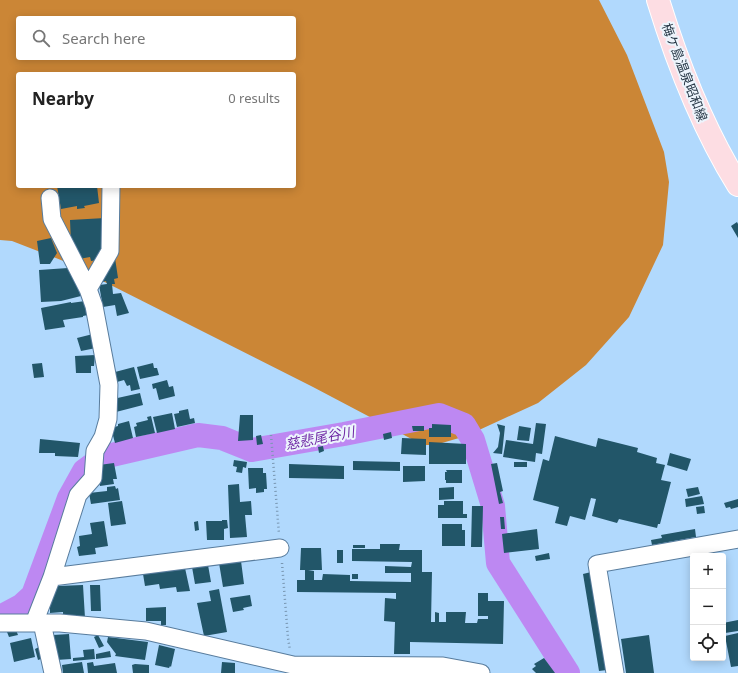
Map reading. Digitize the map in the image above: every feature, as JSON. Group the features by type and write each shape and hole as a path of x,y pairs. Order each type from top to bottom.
{"main road":[{"name":"梅ケ島温泉昭和線","path":"658,0 672,46 697,111 738,185"}],"street":[{"path":"88,289 110,251 112,188"},
{"path":"50,198 52,219 88,289 94,306 109,385 108,419 103,437 95,451 93,478 78,495 38,623 53,673"},
{"path":"615,673 597,564 738,539"},
{"path":"52,577 280,548"},
{"path":"0,623 60,623 97,625 146,631 293,665 322,669 443,666 481,673"}],"shaded area":[{"path":"0,0 599,0 627,55 664,152 669,182 663,245 629,317 586,365 538,403 466,436 435,445 423,445 313,387 61,260 12,241 0,240"}],"building":[{"path":"57,188 97,188 99,203 84,206 85,208 77,209 77,206 61,209"},
{"path":"105,218 105,253 99,260 91,261 90,257 79,259 71,243 70,220"},
{"path":"737,222 738,224 738,238 731,226"},
{"path":"51,238 57,253 50,264 40,264 37,241"},
{"path":"115,258 118,278 114,279 115,284 112,284 113,294 121,293 129,313 117,316 115,305 103,307 99,285 107,284 106,281 102,282 102,279"},
{"path":"68,268 81,296 61,301 41,302 39,270"},
{"path":"85,301 88,315 63,320 65,327 45,330 41,308 71,302"},
{"path":"93,334 96,348 81,351 77,338"},
{"path":"95,355 94,366 91,366 91,373 76,373 75,356"},
{"path":"42,363 44,377 34,378 32,364"},
{"path":"153,363 154,368 157,368 159,375 140,379 137,367"},
{"path":"134,367 140,389 131,391 130,385 127,386 124,380 117,382 115,372"},
{"path":"167,380 169,387 173,386 175,396 159,400 156,388 153,389 152,384"},
{"path":"140,393 143,405 116,412 113,399"},
{"path":"188,409 190,419 194,418 195,423 177,427 174,414"},
{"path":"172,413 175,429 157,433 153,417"},
{"path":"240,415 253,415 253,440 238,441"},
{"path":"151,416 155,433 136,437 134,427 137,426 136,423 148,420 147,417"},
{"path":"129,421 133,438 115,443 111,428"},
{"path":"536,423 546,424 542,454 536,453 535,462 503,457 506,440 533,444"},
{"path":"432,424 451,425 451,437 429,437 429,428 432,428"},
{"path":"497,424 505,426 502,454 493,453 498,447 500,433"},
{"path":"412,426 424,426 424,431 413,431"},
{"path":"519,426 531,428 529,441 517,440"},
{"path":"391,432 392,438 384,440 383,434"},
{"path":"261,435 263,444 257,445 256,436"},
{"path":"555,436 596,447 598,438 638,448 637,452 657,458 656,463 665,465 661,480 671,482 660,524 658,524 657,528 619,519 617,523 592,516 596,499 591,498 585,520 570,516 567,526 555,523 559,507 533,500 543,459 549,461"},
{"path":"402,438 426,439 426,455 401,454"},
{"path":"40,439 80,443 78,457 55,456 55,453 39,453"},
{"path":"429,442 466,444 466,464 429,464"},
{"path":"323,446 324,451 319,453 318,447"},
{"path":"670,453 691,459 687,471 667,465"},
{"path":"234,460 247,462 246,468 243,467 242,473 236,472 237,467 233,466"},
{"path":"353,461 400,462 400,471 353,470"},
{"path":"514,462 527,462 527,467 514,467"},
{"path":"114,463 117,479 113,479 114,484 100,486 99,480 102,480 99,465"},
{"path":"497,463 503,491 500,492 503,503 499,504 491,464"},
{"path":"289,464 344,466 344,479 289,478"},
{"path":"403,466 425,466 425,481 403,482"},
{"path":"248,468 263,468 263,473 266,473 267,489 264,489 264,492 256,493 256,488 249,489"},
{"path":"446,470 462,470 462,483 446,483"},
{"path":"239,484 240,502 251,501 252,515 245,515 247,537 230,538 228,485"},
{"path":"115,486 116,489 118,488 120,500 91,504 89,493 107,491 107,487"},
{"path":"454,487 454,499 439,500 439,488"},
{"path":"698,487 700,494 688,497 686,489"},
{"path":"702,496 704,504 686,507 685,499"},
{"path":"738,499 738,507 731,509 730,507 726,508 724,503"},
{"path":"122,501 126,524 111,526 108,503"},
{"path":"444,501 463,501 463,514 467,514 467,518 438,518 438,505 444,505"},
{"path":"472,506 483,506 482,547 471,547"},
{"path":"704,506 705,513 697,514 696,507"},
{"path":"500,517 504,517 505,529 501,529"},
{"path":"227,520 228,528 224,529 224,540 207,540 206,521"},
{"path":"104,521 108,546 95,548 96,554 79,556 77,547 80,546 79,536 92,534 90,523"},
{"path":"198,521 199,530 195,531 194,522"},
{"path":"442,524 462,524 462,530 465,530 465,546 442,546"},
{"path":"537,529 539,549 504,553 502,534"},
{"path":"695,529 696,537 652,545 651,540 662,538 661,535"},
{"path":"380,544 400,544 399,550 422,550 422,572 432,572 431,622 435,622 435,612 439,613 439,622 446,622 446,612 466,612 465,623 477,623 478,619 488,619 488,616 478,616 478,593 488,593 488,601 504,601 503,644 410,642 410,654 394,654 395,622 384,621 385,598 396,599 396,593 297,592 297,580 305,580 305,570 300,570 301,548 321,548 322,570 308,570 314,571 314,580 322,580 323,574 350,575 350,581 411,582 411,573 385,573 385,566 411,567 412,562 352,561 352,549 380,549"},
{"path":"353,545 365,545 365,548 353,548"},
{"path":"337,550 343,550 343,563 337,563"},
{"path":"549,553 550,559 536,561 535,556"},
{"path":"241,561 244,584 223,587 219,563"},
{"path":"208,565 211,582 195,584 192,567"},
{"path":"185,568 190,591 177,592 176,587 160,589 159,584 145,586 143,574"},
{"path":"591,572 607,670 599,671 583,574"},
{"path":"352,574 358,574 358,579 352,579"},
{"path":"83,585 85,618 63,620 63,612 50,613 50,599 57,586"},
{"path":"90,585 100,585 101,611 91,611"},
{"path":"219,589 227,632 204,636 197,603 211,601 209,591"},
{"path":"250,595 252,606 243,608 244,610 233,612 230,598"},
{"path":"166,607 166,625 161,625 161,621 146,621 146,608"},
{"path":"738,620 738,631 726,633 726,622"},
{"path":"16,630 18,635 9,637 7,632"},
{"path":"738,633 738,666 731,667 726,636"},
{"path":"69,634 71,659 56,660 53,635"},
{"path":"98,635 104,646 99,648 94,637"},
{"path":"649,635 654,673 626,673 621,639"},
{"path":"108,637 148,642 145,660 115,656 116,654 107,642"},
{"path":"31,638 35,657 14,662 10,643"},
{"path":"159,645 175,649 171,667 170,666 169,668 155,665"},
{"path":"41,646 44,658 38,660 35,649"},
{"path":"94,649 95,659 73,661 73,658 84,657 83,650"},
{"path":"110,651 111,657 96,659 96,654"},
{"path":"544,658 555,673 536,673 532,669 536,666 534,664"},
{"path":"82,662 84,673 63,673 62,665"},
{"path":"93,662 94,666 115,663 117,673 88,673 87,663"},
{"path":"222,662 235,663 235,673 221,673"},
{"path":"132,665 149,665 149,673 133,673"}],"waterway":[{"name":"慈悲尾谷川","path":"0,617 21,606 33,595 69,498 84,471 103,457 198,435 222,438 252,450 439,415 464,425 473,440 493,506 498,563 568,673"}]}
